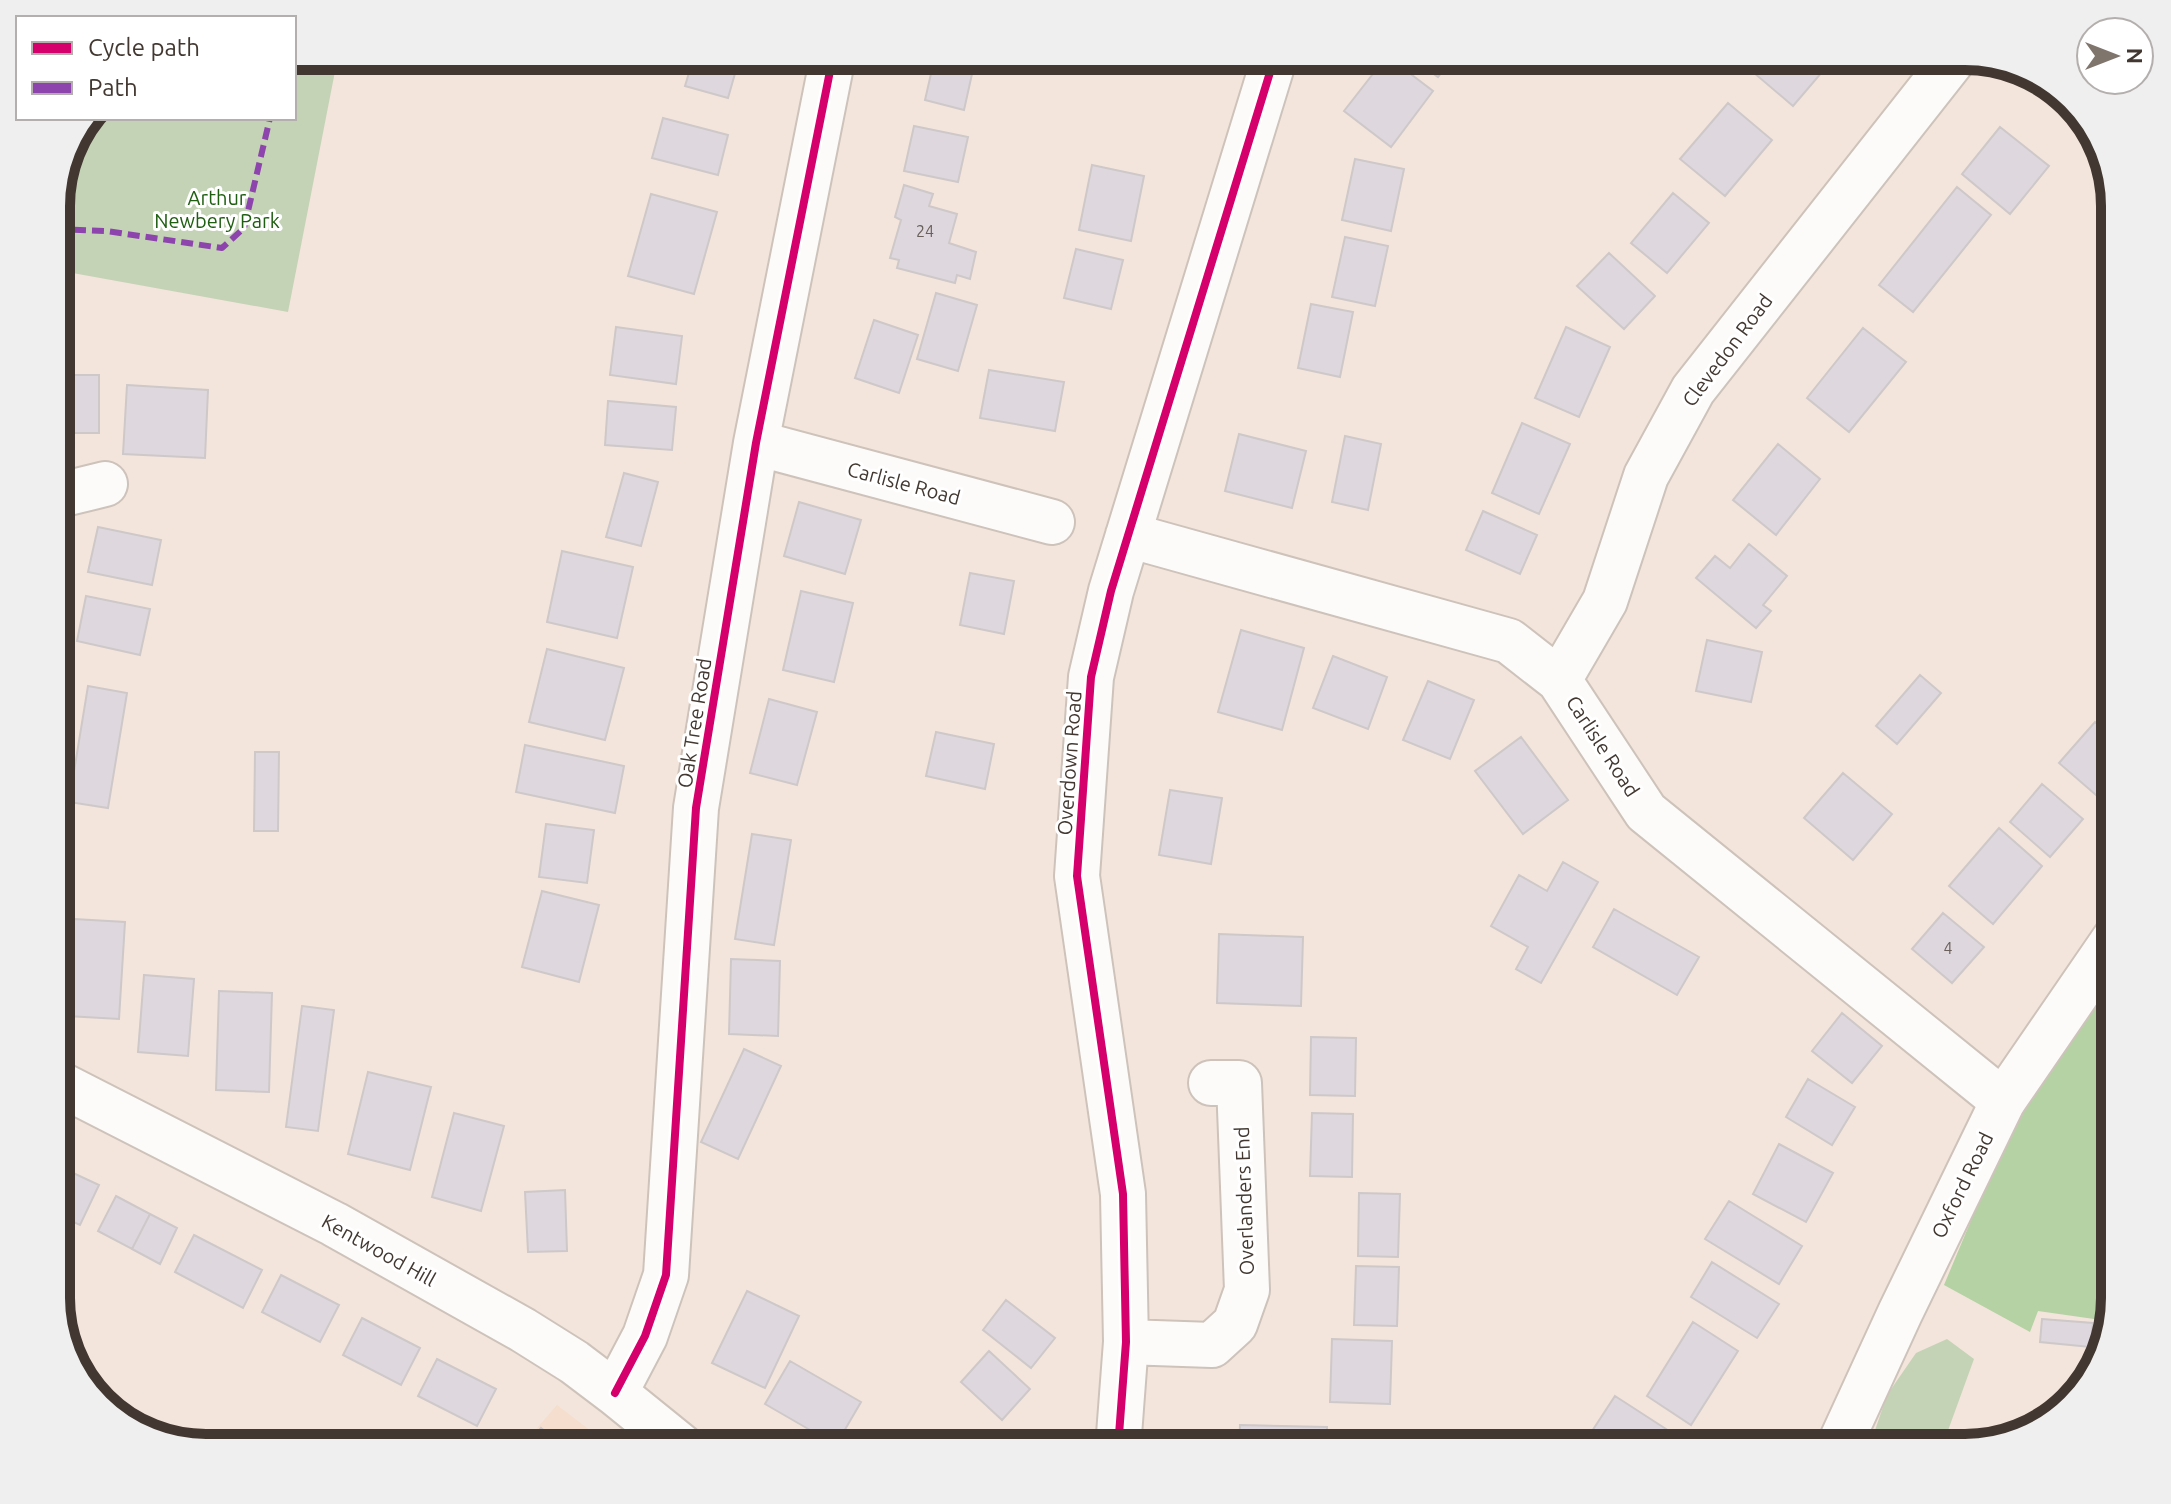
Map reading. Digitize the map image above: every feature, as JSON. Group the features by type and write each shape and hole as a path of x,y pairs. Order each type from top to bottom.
{"street":[{"name":"Oak Tree Road","path":"615,1393 645,1336 666,1275 696,808 756,443 830,70"},
{"name":"Overdown Road","path":"1119,1434 1126,1342 1123,1194 1077,876 1091,677 1111,591 1271,70"},
{"name":"Clevedon Road","path":"1559,680 1605,601 1646,476 1693,390 1945,70"},
{"name":"Carlisle Road","path":"756,443 1052,522"},
{"path":"70,493 105,484"},
{"name":"Carlisle Road","path":"1128,535 1509,641 1559,680 1646,812 2003,1101"},
{"name":"Oxford Road","path":"1844,1434 2003,1101 2101,958"},
{"name":"Overlanders End","path":"1126,1342 1212,1345 1235,1324 1247,1290 1239,1083 1211,1083"},
{"name":"Kentwood Hill","path":"70,1089 347,1231 523,1330 574,1362 666,1434"}],"shaded area":[{"path":"557,1405 595,1434 532,1434"}],"green space":[{"name":"Arthur Newbery Park","path":"296,70 335,70 288,312 70,273 70,197 75,171 84,146 101,120 296,120"},
{"path":"2101,992 2100,1315 2099,1320 2038,1311 2030,1332 1944,1285 2029,1082"},
{"path":"1947,1339 1974,1359 1947,1434 1874,1434 1887,1395 1916,1353"}],"building":[{"path":"690,70 736,70 728,98 685,86"},
{"path":"932,70 973,70 964,110 925,100"},
{"path":"1376,70 1405,70 1433,91 1391,147 1344,111"},
{"path":"1428,70 1443,70 1438,77"},
{"path":"1751,70 1824,70 1793,106"},
{"path":"1728,103 1772,140 1725,196 1680,159"},
{"path":"663,118 728,135 718,175 652,158"},
{"path":"914,126 968,137 958,182 904,171"},
{"path":"2000,127 2049,166 2010,214 1962,174"},
{"path":"1355,159 1404,169 1391,231 1342,220"},
{"path":"1092,165 1144,176 1131,241 1079,230"},
{"path":"904,185 933,194 929,206 957,214 949,243 976,252 970,279 957,275 955,283 897,268 899,260 890,258 901,220 895,217"},
{"path":"1957,187 1991,215 1913,312 1879,285"},
{"path":"1673,193 1709,223 1667,273 1631,243"},
{"path":"651,194 717,212 694,294 628,276"},
{"path":"1345,237 1388,246 1375,306 1332,297"},
{"path":"1076,249 1123,260 1111,309 1064,298"},
{"path":"1609,253 1655,296 1624,329 1577,286"},
{"path":"936,293 977,305 958,371 917,359"},
{"path":"1311,304 1353,312 1340,377 1298,368"},
{"path":"874,320 918,335 899,393 855,378"},
{"path":"616,327 682,336 676,384 610,375"},
{"path":"1566,327 1610,347 1579,417 1535,398"},
{"path":"1863,328 1906,362 1849,432 1807,398"},
{"path":"989,370 1064,382 1055,431 980,418"},
{"path":"70,375 99,375 99,433 70,433"},
{"path":"127,385 208,390 205,458 123,454"},
{"path":"608,401 676,407 672,450 605,445"},
{"path":"1522,423 1570,444 1539,514 1492,493"},
{"path":"1239,434 1306,451 1292,508 1225,491"},
{"path":"1345,436 1381,444 1368,510 1332,502"},
{"path":"1778,444 1820,479 1776,535 1733,500"},
{"path":"624,473 658,482 641,546 606,537"},
{"path":"799,502 861,520 845,574 784,556"},
{"path":"1483,511 1537,535 1520,574 1466,550"},
{"path":"98,527 161,540 152,585 88,572"},
{"path":"1749,544 1787,576 1763,605 1771,611 1756,628 1696,578 1715,556 1730,568"},
{"path":"562,551 633,567 617,638 547,622"},
{"path":"970,573 1014,581 1004,634 960,625"},
{"path":"801,591 853,603 834,682 783,670"},
{"path":"86,596 150,609 140,655 77,641"},
{"path":"1241,630 1304,648 1282,730 1218,712"},
{"path":"1707,640 1762,652 1751,702 1696,691"},
{"path":"547,649 624,668 605,740 529,722"},
{"path":"1333,656 1387,677 1368,729 1313,708"},
{"path":"1920,675 1941,693 1897,744 1876,726"},
{"path":"1428,681 1474,700 1450,759 1403,740"},
{"path":"88,686 127,693 108,808 70,802"},
{"path":"769,699 817,712 797,785 750,773"},
{"path":"2095,722 2101,727 2101,799 2059,763"},
{"path":"936,732 994,744 985,789 926,776"},
{"path":"1521,737 1568,800 1523,834 1475,771"},
{"path":"525,745 624,766 615,813 516,792"},
{"path":"255,752 279,752 278,831 254,831"},
{"path":"1843,773 1892,814 1853,860 1804,818"},
{"path":"2042,784 2083,819 2050,857 2010,822"},
{"path":"1170,790 1222,798 1211,864 1159,855"},
{"path":"546,824 594,830 587,883 539,877"},
{"path":"1999,828 2042,866 1993,924 1949,886"},
{"path":"752,834 791,840 774,945 735,939"},
{"path":"1563,862 1598,882 1541,983 1516,969 1528,947 1491,926 1519,875 1547,891"},
{"path":"542,891 599,905 579,982 522,967"},
{"path":"1614,909 1699,957 1677,995 1593,947"},
{"path":"1943,913 1984,947 1952,983 1912,949"},
{"path":"74,919 125,922 119,1019 70,1016"},
{"path":"1219,934 1303,937 1301,1006 1217,1003"},
{"path":"731,959 780,961 778,1036 729,1034"},
{"path":"144,975 194,979 188,1056 138,1052"},
{"path":"219,991 272,993 269,1092 216,1090"},
{"path":"302,1006 334,1010 318,1131 286,1127"},
{"path":"1842,1013 1882,1046 1852,1083 1812,1051"},
{"path":"1311,1037 1356,1038 1355,1096 1310,1095"},
{"path":"744,1049 781,1066 738,1159 701,1142"},
{"path":"368,1072 431,1087 410,1170 348,1154"},
{"path":"1808,1079 1855,1107 1832,1145 1786,1117"},
{"path":"454,1113 504,1126 481,1211 432,1197"},
{"path":"1312,1113 1353,1114 1352,1177 1310,1176"},
{"path":"1779,1144 1833,1173 1806,1222 1753,1194"},
{"path":"70,1172 99,1185 80,1225 70,1220"},
{"path":"565,1190 567,1251 528,1252 525,1192"},
{"path":"1359,1193 1400,1194 1398,1257 1358,1256"},
{"path":"116,1196 150,1214 132,1249 98,1231"},
{"path":"1729,1201 1802,1246 1779,1284 1705,1239"},
{"path":"150,1214 177,1228 160,1264 132,1249"},
{"path":"194,1235 262,1270 243,1308 175,1272"},
{"path":"1712,1262 1779,1304 1757,1338 1691,1297"},
{"path":"1356,1266 1399,1267 1397,1326 1354,1325"},
{"path":"281,1275 339,1305 320,1342 262,1312"},
{"path":"747,1291 799,1316 765,1388 712,1363"},
{"path":"1006,1300 1055,1338 1031,1368 983,1330"},
{"path":"362,1318 420,1348 401,1385 343,1355"},
{"path":"2042,1319 2093,1323 2090,1347 2040,1342"},
{"path":"1693,1322 1738,1351 1691,1425 1647,1396"},
{"path":"1332,1339 1392,1341 1390,1404 1330,1402"},
{"path":"989,1351 1030,1389 1002,1420 961,1382"},
{"path":"2087,1357 2074,1379 2071,1377"},
{"path":"437,1359 496,1389 477,1426 418,1396"},
{"path":"790,1361 861,1402 842,1434 817,1434 765,1404"},
{"path":"1615,1396 1674,1434 1590,1434"},
{"path":"1240,1425 1327,1427 1327,1434 1240,1434"}],"marked path":[{"path":"70,230 106,231 222,248 244,228 270,120"}],"cycle path":[{"path":"615,1393 645,1336 666,1275 696,808 756,443 830,70"},
{"path":"1119,1434 1126,1342 1123,1194 1077,876 1091,677 1111,591 1271,70"}]}
